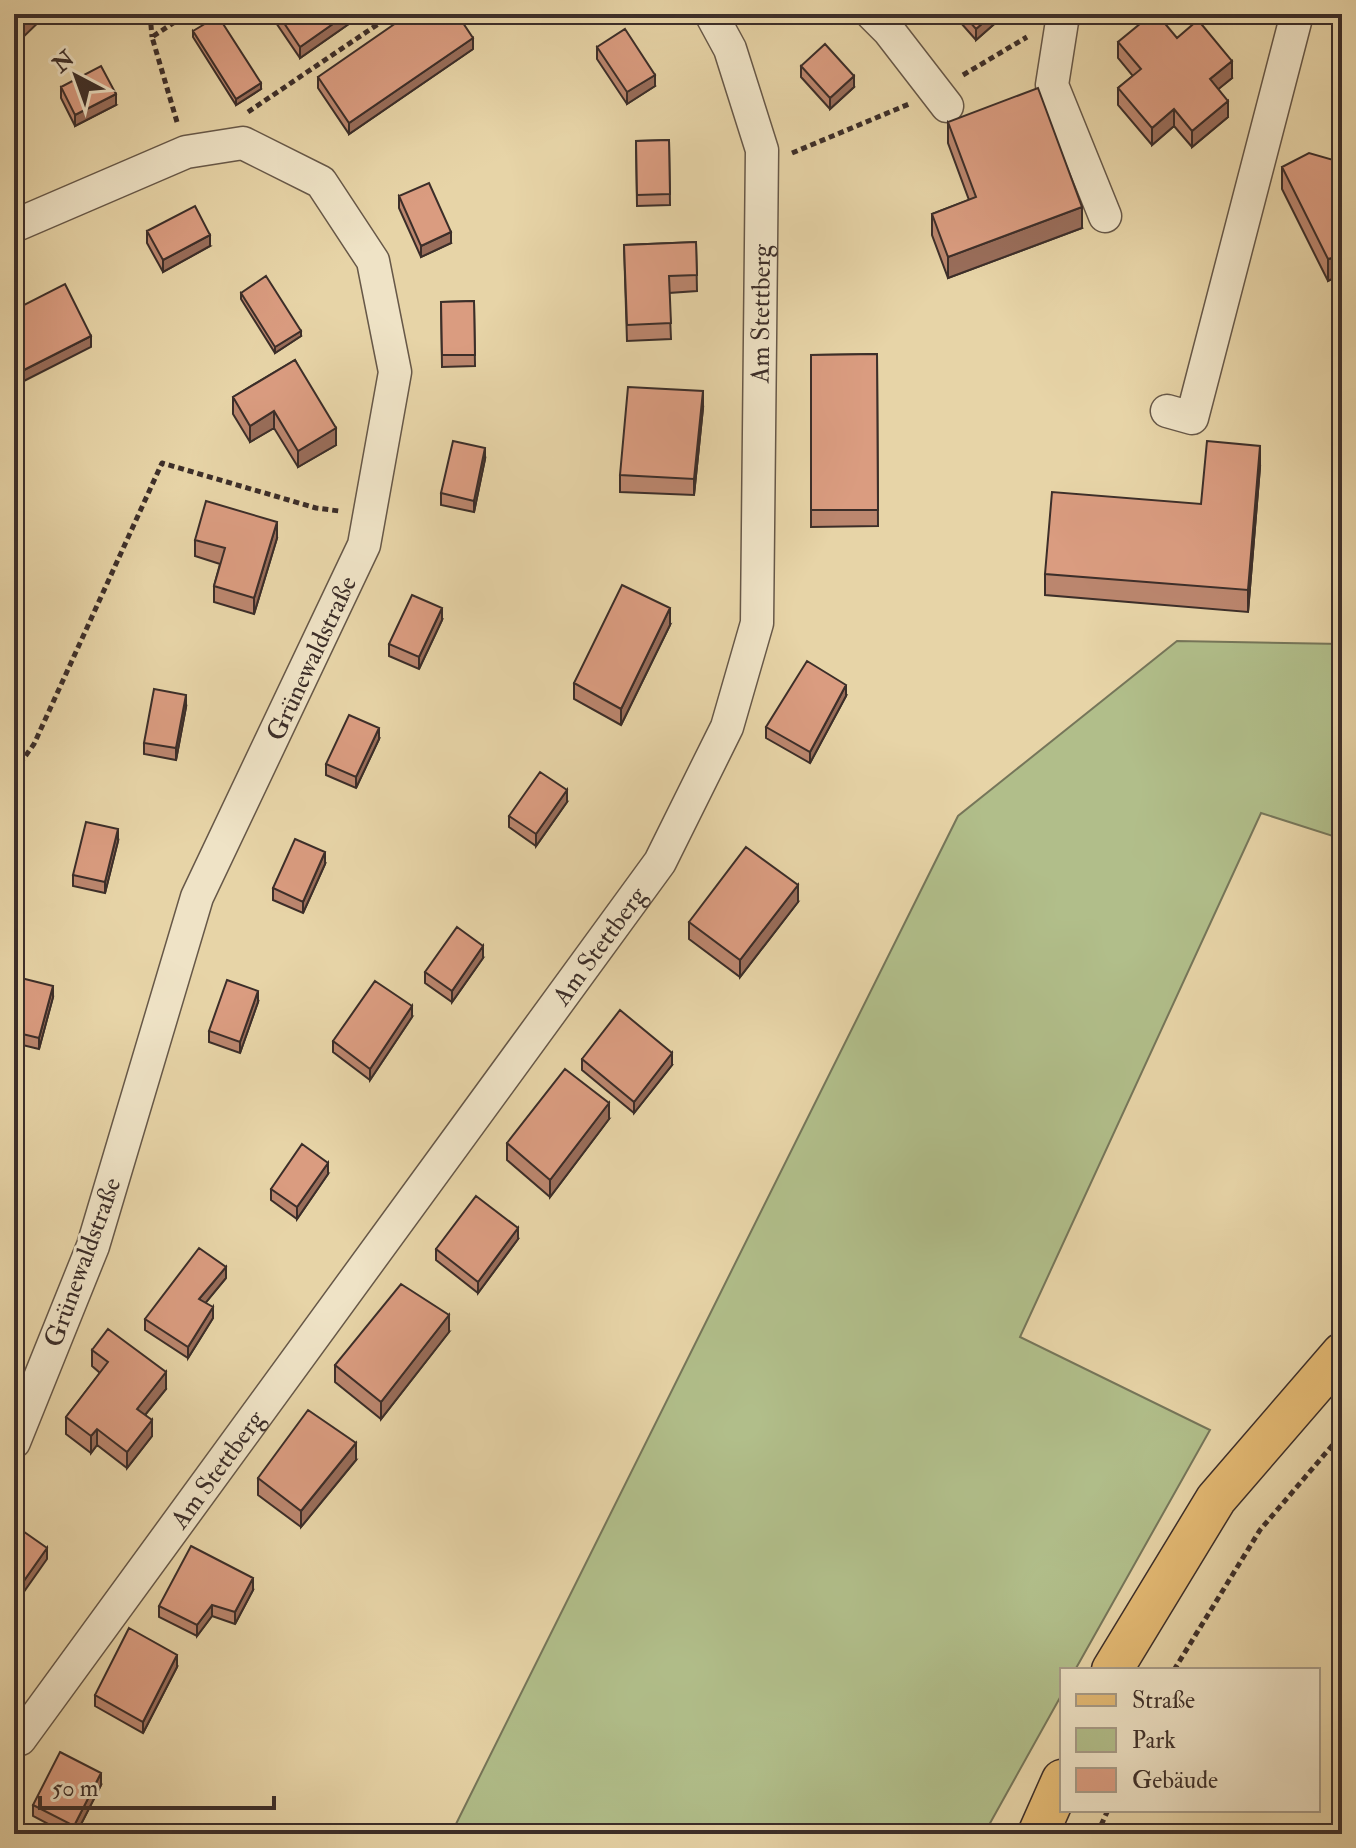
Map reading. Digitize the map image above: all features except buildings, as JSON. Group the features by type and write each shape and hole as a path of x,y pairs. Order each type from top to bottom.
{"main road":[{"path":"1113,1668 1216,1499 1342,1353"},
{"path":"1038,1834 1060,1784"}],"street":[{"name":"Am Stettberg","path":"20,1739 660,862 727,727 757,623 762,150 730,49 711,14"},
{"path":"872,14 889,31 947,106"},
{"path":"1066,14 1063,15 1052,85 1105,216"},
{"path":"1167,411 1192,418 1297,14"},
{"name":"Grünewaldstraße","path":"14,226 186,152 243,143 321,182 373,261 395,372 364,545 197,897 93,1246 14,1442"}],"path":[{"path":"150,14 152,37 186,152"},
{"path":"152,37 187,14"},
{"path":"301,77 393,14"},
{"path":"14,772 34,744 162,463 316,508"},
{"path":"1175,1668 1260,1530 1342,1434"},
{"path":"1097,1834 1107,1812"}],"green space":[{"path":"1177,641 1342,644 1342,839 1261,813 1020,1337 1210,1430 1076,1668 1060,1668 1060,1698 984,1834 451,1834 958,816"}]}
